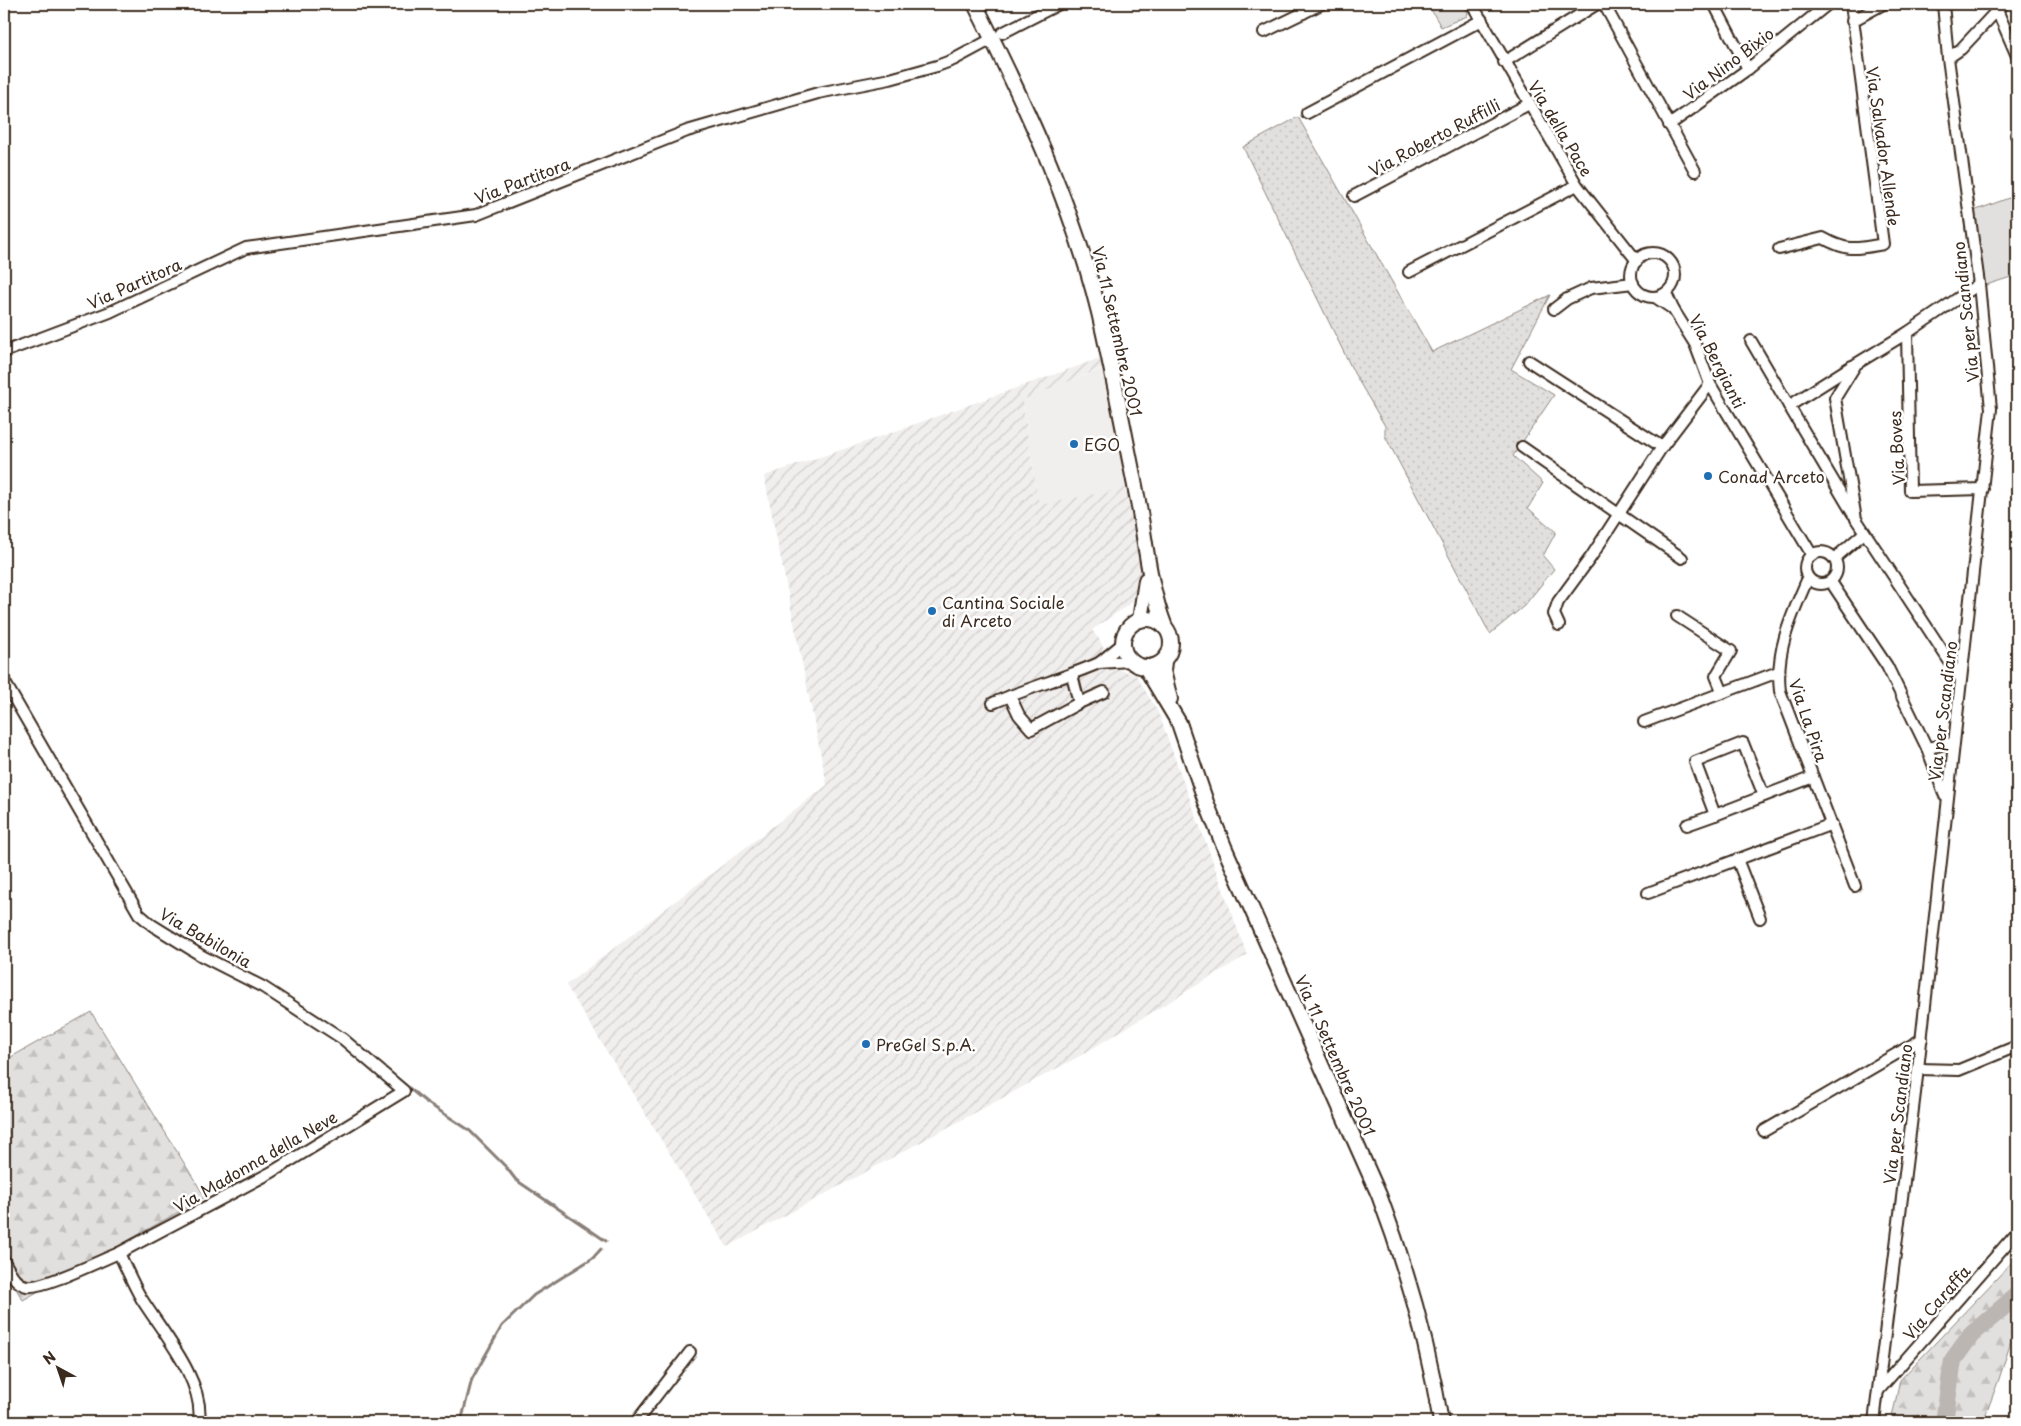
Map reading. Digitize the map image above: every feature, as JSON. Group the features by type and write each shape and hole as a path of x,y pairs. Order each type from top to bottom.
{"main road":[{"name":"Via 11 Settembre 2001","path":"975,4 997,36 1071,219 1092,284 1134,486 1147,567 1155,601 1169,634 1171,648 1164,661 1164,676 1173,712"},
{"name":"Via 11 Settembre 2001","path":"1140,620 1145,596 1147,567"},
{"path":"1164,661 1159,665 1146,668 1135,665 1124,653 1122,644 1128,628 1140,620 1152,619 1165,627"},
{"name":"Via 11 Settembre 2001","path":"1146,668 1173,712 1225,849 1379,1194 1398,1246 1419,1319 1434,1382 1441,1422"}],"street":[{"name":"Via Partitora","path":"4,352 110,312 246,248 476,216 686,131 818,93 890,79 937,66 953,60 1060,4"},
{"path":"1264,32 1301,9 1321,4"},
{"name":"Via della Pace","path":"1472,4 1577,185 1637,261"},
{"path":"1504,62 1597,4"},
{"path":"1604,4 1695,171"},
{"path":"1714,4 1748,69"},
{"name":"Via Nino Bixio","path":"1669,125 1748,69 1816,8 1828,4"},
{"name":"Via Salvador Allende","path":"1779,249 1823,238 1836,246 1854,250 1883,244 1851,4"},
{"path":"1852,21 1883,4"},
{"name":"Via per Scandiano","path":"1874,1422 1922,1039 1960,678 1991,409 1979,284 1948,58 1943,4"},
{"path":"1948,58 1961,49 2000,7 2017,56"},
{"path":"1307,112 1482,20"},
{"name":"Via Roberto Ruffilli","path":"1354,196 1529,104"},
{"path":"1409,272 1577,185"},
{"path":"1554,308 1567,299 1591,288 1633,283 1632,272 1637,261 1642,257 1654,254 1666,258 1671,263 1675,276 1666,293 1655,297"},
{"name":"Via Bergianti","path":"1633,283 1644,296 1655,297 1673,309"},
{"path":"1789,406 1907,333 1979,284"},
{"name":"Via Bergianti","path":"1666,293 1673,309 1695,344 1710,384 1812,555"},
{"name":"Via Boves","path":"1907,333 1910,491 1982,489"},
{"path":"1751,341 1864,533 1960,678"},
{"path":"1530,361 1662,447"},
{"path":"1856,364 1834,398 1856,519"},
{"path":"1559,625 1554,614 1558,602 1619,514 1662,447 1710,384"},
{"path":"1522,447 1682,558"},
{"path":"1835,558 1864,533"},
{"path":"1816,552 1826,552 1835,558 1838,568 1837,574 1831,582 1821,585 1808,578 1805,568 1808,558 1816,552"},
{"name":"Via La Pira","path":"1808,578 1790,618 1778,672 1780,691 1855,886"},
{"path":"1831,582 1887,666 1927,748 1947,800"},
{"path":"1677,616 1731,651 1716,676 1723,693"},
{"path":"993,703 1072,675 1099,663 1122,644"},
{"path":"1099,663 1130,661"},
{"name":"Via La Pira","path":"1644,722 1778,672"},
{"path":"1072,675 1079,703"},
{"name":"Via Babilonia","path":"4,680 139,914 152,925 202,956 263,986 342,1039 404,1092"},
{"path":"1010,696 1020,715 1031,729 1104,692"},
{"path":"1715,814 1695,762 1743,743 1764,796"},
{"path":"1927,748 1953,743"},
{"name":"Via La Pira","path":"1688,825 1814,777"},
{"path":"1648,894 1832,824"},
{"path":"1737,860 1760,918"},
{"path":"1764,1131 1922,1039"},
{"path":"1918,1069 1959,1070 2017,1046"},
{"name":"Via Madonna della Neve","path":"4,1260 16,1281 27,1286 39,1285 60,1279 119,1253 272,1172 404,1092"},
{"name":"Via Caraffa","path":"1878,1391 2017,1232"},
{"path":"119,1253 141,1297 170,1342 194,1385 199,1400 199,1422"},
{"path":"636,1422 690,1352"}],"shaded area":[{"path":"1109,355 1110,365 1022,400 1039,505 1131,487 1146,569 1141,596 1092,630 1099,639 1114,668 1136,675 1158,712 1247,955 1078,1057 727,1247 566,985 827,785 764,476"},
{"name":"EGO","path":"1104,368 1128,488 1039,506 1022,399"}],"green space":[{"path":"1428,4 1463,4 1468,13 1467,16 1441,27"},
{"path":"1298,117 1432,352 1550,295 1511,369 1554,395 1513,456 1543,483 1528,508 1556,532 1543,556 1554,569 1524,606 1490,634 1385,436 1385,426 1354,373 1243,147"},
{"path":"2017,195 2017,275 1974,289 1963,215"},
{"path":"91,1012 205,1197 23,1300 4,1270 4,1061"},
{"path":"2017,1257 2017,1323 1983,1422 1891,1422 1900,1380"}],"waterway":[{"path":"4,673 7,680"},
{"path":"88,816 109,852"},
{"path":"245,972 257,979"},
{"path":"377,1062 426,1102 469,1130 506,1167 516,1180 606,1241"},
{"path":"461,1422 472,1379 502,1326 534,1295 593,1258 601,1249"},
{"path":"1944,1422 1953,1360 1971,1335 2017,1295"}],"place":[{"name":"EGO","path":"1074,444"},
{"name":"Conad Arceto","path":"1708,476"},
{"name":"Cantina Sociale di Arceto","path":"932,611"},
{"name":"PreGel S.p.A.","path":"866,1044"}]}
